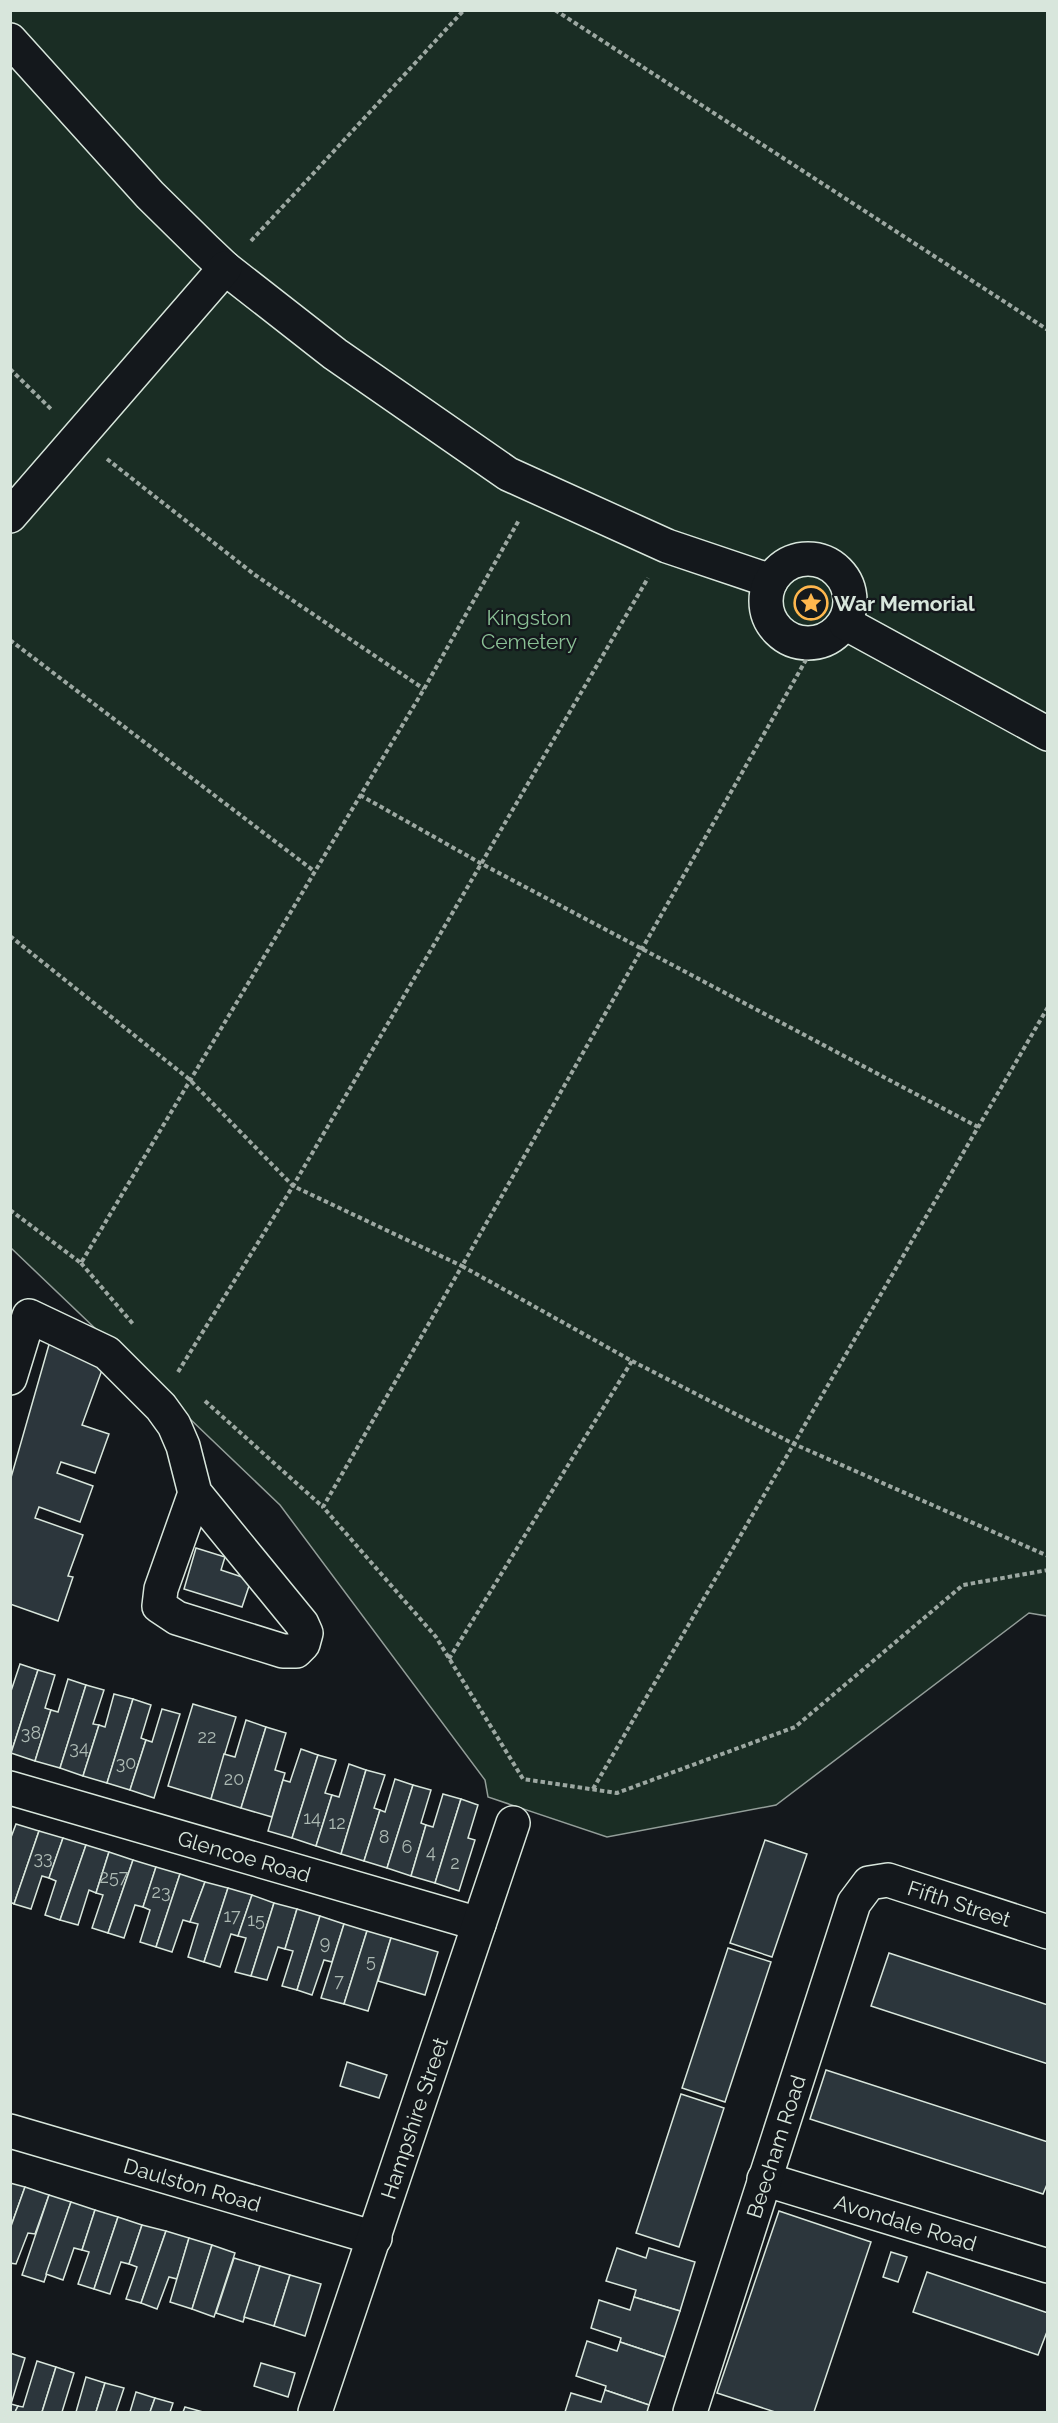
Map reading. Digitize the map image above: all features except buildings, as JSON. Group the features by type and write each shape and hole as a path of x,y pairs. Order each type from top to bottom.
{"street":[{"path":"10,40 150,195 225,268 354,368 508,474 667,546 771,581"},
{"path":"10,516 225,268"},
{"path":"799,560 819,560 832,566 844,577 850,591 850,606 845,623 835,634 816,643 801,643 787,638 773,625 767,611 766,596 771,581 785,565 799,560"},
{"path":"845,623 1047,734"},
{"path":"10,1378 30,1316 107,1353 161,1407 174,1425 183,1446 195,1493 302,1624 306,1633 303,1644 296,1651 283,1651 177,1618 159,1606 161,1589 195,1493"},
{"name":"Glencoe Road","path":"10,1788 479,1924"},
{"name":"Hampshire Street","path":"315,2412 513,1823"},
{"name":"Fifth Street","path":"869,1883 888,1880 1047,1932"},
{"name":"Beecham Road","path":"694,2411 764,2179 854,1903 869,1883"},
{"name":"Daulston Road","path":"10,2131 375,2238"},
{"name":"Avondale Road","path":"764,2179 1047,2266"}],"path":[{"path":"225,268 464,10"},
{"path":"555,10 1047,330"},
{"path":"10,369 79,437 255,575 424,689"},
{"path":"81,1263 424,689 538,487"},
{"path":"169,1366 177,1375 293,1186 667,546"},
{"path":"10,640 314,871"},
{"path":"323,1507 643,950 816,643"},
{"path":"360,795 482,864 978,1127"},
{"path":"10,936 189,1079 293,1186 462,1266 632,1361 794,1444 1047,1556"},
{"path":"593,1789 1047,1007"},
{"path":"10,1210 81,1263 140,1332"},
{"path":"449,1659 632,1361"},
{"path":"202,1398 323,1507 436,1637 523,1779 618,1793 795,1727 963,1585 1047,1570"}],"green space":[{"name":"Kingston Cemetery","path":"10,11 1047,11 1047,1616 1029,1613 776,1805 607,1837 488,1797 485,1780 280,1505 11,1248"}],"place":[{"name":"War Memorial","path":"811,603"}]}
